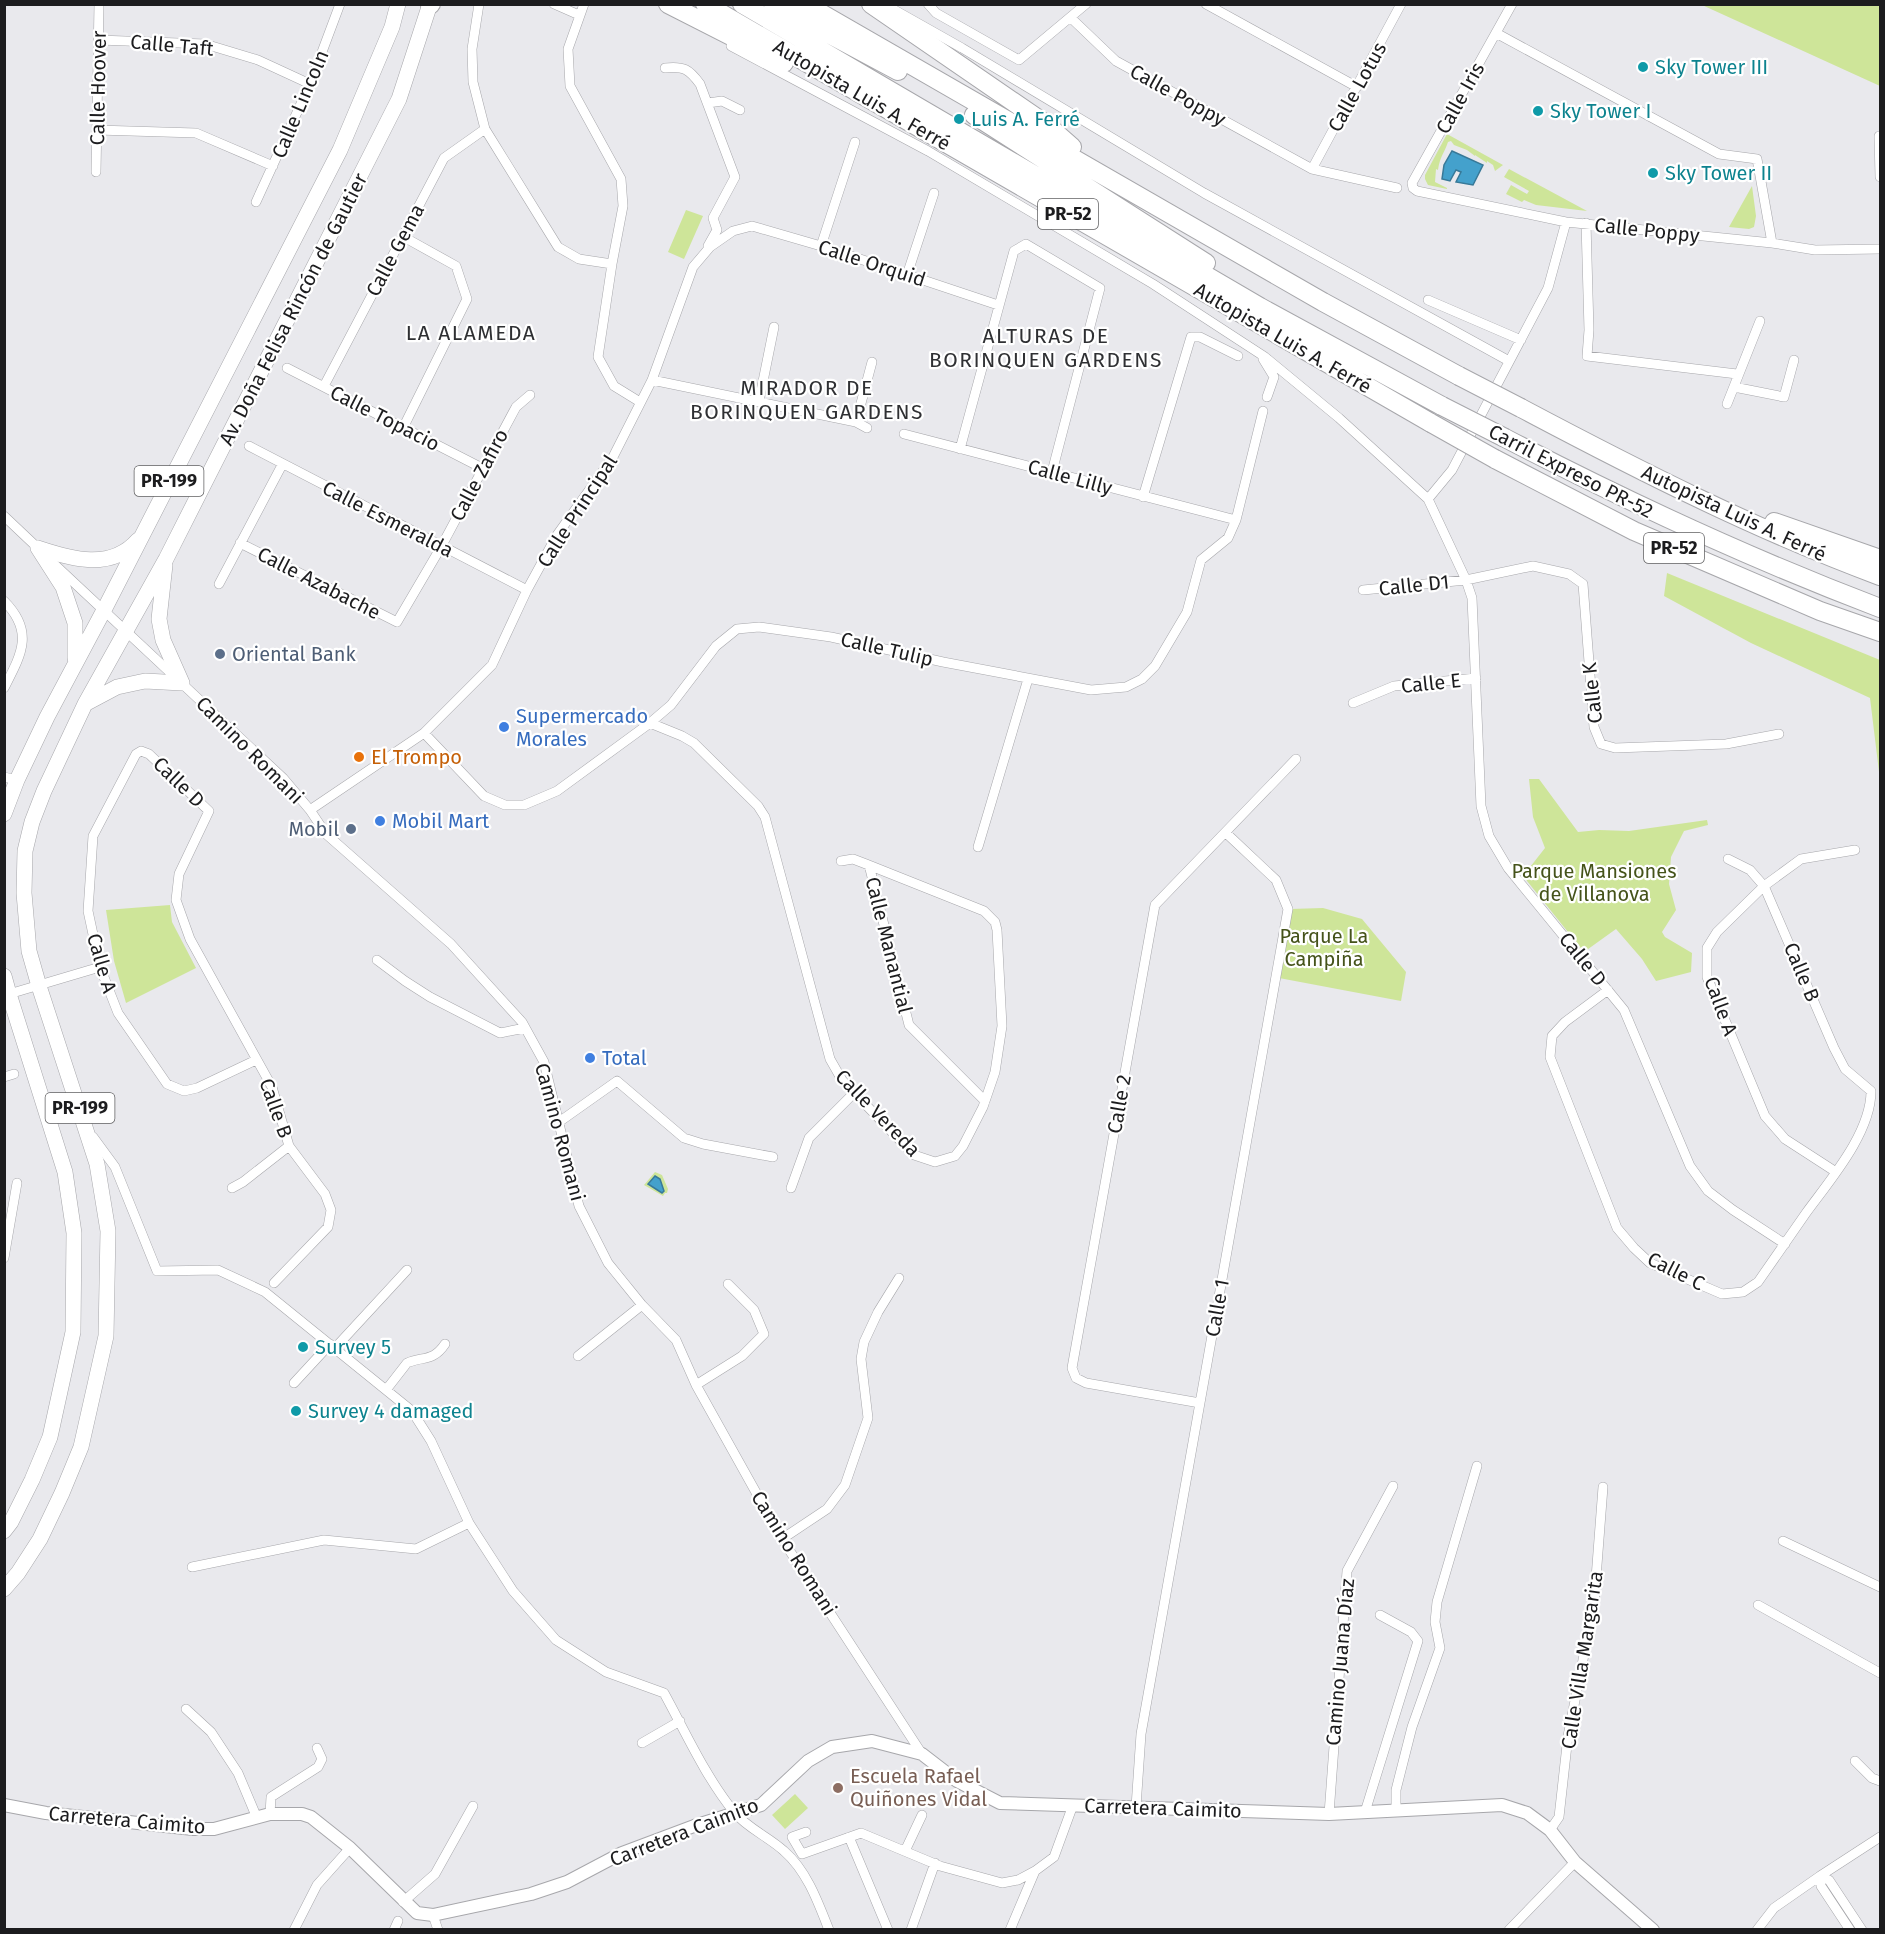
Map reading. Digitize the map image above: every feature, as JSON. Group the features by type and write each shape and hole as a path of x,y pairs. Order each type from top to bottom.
{"highway":[{"path":"668,4 801,72 880,105"},
{"name":"Autopista Luis A. Ferré","path":"705,4 1495,459 1634,531 1810,607 1881,632"},
{"name":"Carril Expreso PR-52","path":"742,4 1171,256 1442,406 1644,508 1727,546 1881,608"},
{"name":"Carril Expreso PR-52","path":"773,4 928,88 994,127 1336,348"},
{"name":"Autopista Luis A. Ferré","path":"806,4 1323,302 1459,376 1613,457 1722,510 1835,559 1881,576"},
{"path":"872,4 1047,125 1103,174"},
{"path":"1722,510 1789,526 1881,559"}],"main road":[{"name":"Av. Doña Felisa Rincón de Gautier","path":"4,814 11,779 104,610 340,150 392,27 398,4"},
{"name":"Av. Doña Felisa Rincón de Gautier","path":"4,1589 18,1573 40,1539 81,1447 106,1336 108,1231 97,1164 29,951 24,893 25,851 32,822 44,791 121,626 166,558 399,99 431,5"},
{"path":"38,548 69,558 98,560 112,558 135,543 143,532"},
{"path":"38,548 63,587 75,623 75,662"},
{"path":"85,704 117,687 145,681 182,683 163,640 159,619 166,558"},
{"name":"PR-199","path":"4,976 65,1172 74,1233 73,1332 50,1437 32,1480 4,1531"}],"street":[{"name":"Calle Hoover","path":"96,172 99,4"},
{"name":"Calle Lincoln","path":"256,202 310,84 340,4"},
{"path":"479,4 472,49 473,82 485,129 558,247 579,259 612,264"},
{"path":"554,4 579,15"},
{"path":"584,4 568,49 570,86 621,179 623,206 598,357 614,386 640,402"},
{"path":"659,4 729,45 928,151 1153,284 1258,352 1339,418 1428,499 1452,470 1548,288 1566,222"},
{"path":"885,4 1204,193 1509,361"},
{"path":"928,4 936,13 1019,60 1086,4"},
{"path":"936,13 945,4"},
{"path":"1206,4 1357,87"},
{"name":"Calle Lotus","path":"1312,169 1401,4"},
{"name":"Calle Iris","path":"1417,191 1413,188 1412,183 1512,4"},
{"name":"Calle Poppy","path":"1071,18 1116,61 1312,169 1397,188"},
{"path":"1496,33 1719,154 1757,159 1772,243"},
{"name":"Calle Taft","path":"99,40 205,44 258,60 310,84"},
{"path":"665,68 680,66 692,73 700,84 735,177 714,218 717,230 703,256"},
{"path":"708,103 722,101 740,110"},
{"name":"Calle Gema","path":"324,386 444,158 485,129"},
{"path":"97,130 196,133 273,166"},
{"path":"1879,136 1881,177"},
{"path":"821,246 855,142"},
{"name":"Calle Poppy","path":"1417,191 1566,222 1772,243 1815,250 1881,249"},
{"path":"907,275 934,193"},
{"path":"1586,224 1589,330 1587,356 1737,374"},
{"name":"Calle Orquid","path":"745,228 752,226 821,246 998,305"},
{"name":"Calle Principal","path":"310,810 423,733 492,665 556,535 613,457 652,380 693,267 710,247 733,231 745,228"},
{"path":"402,237 456,266 467,299 404,426"},
{"path":"960,448 1014,251 1026,244 1100,288 1052,472"},
{"path":"1428,300 1521,340"},
{"path":"1727,404 1760,321"},
{"path":"759,401 774,327"},
{"path":"1143,496 1191,337 1200,338 1238,356"},
{"path":"1258,352 1274,377 1267,397"},
{"path":"1734,387 1784,397 1794,360"},
{"path":"856,422 872,362"},
{"name":"Calle Topacio","path":"287,368 483,468"},
{"path":"652,380 856,422 867,428"},
{"name":"Calle Zafiro","path":"397,622 441,547 516,407 530,395"},
{"name":"Calle Tulip","path":"423,733 484,796 505,805 524,805 557,791 650,723 671,705 716,646 737,629 759,627 831,637 1028,680 1091,690 1126,687 1142,679 1155,666 1187,612 1201,560 1228,538 1236,520 1263,411"},
{"name":"Calle Lilly","path":"904,434 1236,520"},
{"name":"Calle Esmeralda","path":"249,446 527,590"},
{"path":"219,584 282,465"},
{"name":"Calle D","path":"1428,499 1466,580 1472,598 1482,806 1489,836 1508,868 1624,1010 1690,1166 1708,1191 1785,1244"},
{"name":"Camino Romani","path":"4,516 283,778 310,810 326,834 451,944 501,998 525,1028 544,1062 579,1206 608,1263 642,1305 676,1340 696,1385 782,1539 922,1754"},
{"name":"Calle Azabache","path":"240,543 397,622"},
{"name":"Calle K","path":"1466,580 1533,566 1569,574 1583,584 1594,727 1601,744 1615,748 1726,744 1779,734"},
{"name":"Calle D1","path":"1363,590 1466,580"},
{"path":"4,601 16,613 23,633 21,656 4,688"},
{"name":"Calle E","path":"1353,703 1394,686 1476,678"},
{"path":"978,847 1028,680"},
{"name":"Calle Vereda","path":"650,723 694,743 758,806 765,817 830,1059 842,1080 914,1155 935,1162 955,1156 963,1146 985,1101 995,1072 1002,1026 995,922 984,911 869,865 853,859 841,861"},
{"name":"Calle A","path":"149,754 141,751 136,754 93,836 88,911 100,967 118,1013 167,1084 184,1091 197,1088 256,1060"},
{"name":"Calle D","path":"149,754 209,811"},
{"name":"Calle 2","path":"1200,1403 1086,1383 1076,1377 1072,1368 1155,905 1296,759"},
{"name":"Calle B","path":"209,811 179,874 176,900 190,939 272,1087 289,1146 325,1194 330,1210 328,1227 274,1283"},
{"name":"Calle 1","path":"1136,1808 1141,1734 1288,909 1276,880 1226,833"},
{"name":"Calle A","path":"1836,1172 1785,1139 1765,1116 1707,978 1707,948 1717,932 1764,886 1801,859 1855,850"},
{"name":"Calle B","path":"1728,859 1750,870 1764,886 1834,1048 1845,1069 1871,1091"},
{"name":"Calle Manantial","path":"869,865 909,1025 985,1101"},
{"path":"377,960 430,997 500,1033 525,1028"},
{"path":"9,994 100,967"},
{"name":"Calle C","path":"1608,990 1565,1022 1552,1036 1550,1057 1617,1228 1650,1263 1722,1294 1743,1292 1758,1282 1836,1172 1857,1138 1871,1104 1871,1091"},
{"path":"4,1077 14,1074"},
{"path":"559,1122 617,1081 684,1138 703,1144 773,1157"},
{"path":"791,1188 808,1138 854,1093"},
{"path":"86,1128 115,1167 157,1271 218,1270 265,1292 412,1411 431,1441 469,1523 513,1591 556,1640 606,1672 664,1693 714,1782 735,1814 794,1861 814,1893 829,1929"},
{"path":"232,1188 289,1146"},
{"path":"4,1258 17,1183"},
{"path":"294,1383 407,1270"},
{"path":"782,1539 827,1509 845,1485 868,1418 861,1359 864,1342 878,1312 899,1278"},
{"path":"696,1385 742,1356 764,1334 754,1310 728,1284"},
{"path":"578,1356 642,1305"},
{"path":"386,1390 407,1363 433,1356 446,1344"},
{"path":"1396,1810 1396,1790 1412,1727 1440,1648 1436,1622 1437,1602 1477,1466"},
{"name":"Camino Juana Díaz","path":"1329,1814 1347,1571 1393,1486"},
{"name":"Calle Villa Margarita","path":"1550,1830 1560,1817 1568,1736 1594,1604 1603,1487"},
{"path":"192,1567 324,1540 416,1549 469,1523"},
{"path":"1783,1541 1881,1587"},
{"path":"1758,1605 1881,1673"},
{"path":"1365,1812 1418,1641 1411,1632 1380,1615"},
{"path":"186,1708 212,1732 238,1773 257,1818"},
{"path":"642,1743 680,1721"},
{"name":"Carretera Caimito","path":"4,1805 46,1813 193,1829 214,1829 270,1815 302,1814 311,1817 350,1848 403,1902 417,1913 433,1915 531,1894 567,1882 622,1853 761,1805 808,1761 832,1747 872,1741 922,1754 957,1781 1000,1803 1329,1814 1502,1805 1527,1814 1550,1830 1575,1862 1653,1929"},
{"path":"270,1815 271,1797 318,1767 322,1759 317,1748"},
{"path":"1855,1761 1872,1778 1881,1781"},
{"path":"806,1832 792,1837 802,1854 861,1833 935,1863 1002,1883 1018,1880 1054,1857 1073,1805"},
{"path":"403,1902 435,1874 473,1806"},
{"path":"905,1851 922,1815"},
{"path":"1757,1929 1774,1908 1881,1836"},
{"path":"849,1837 888,1929"},
{"path":"294,1929 317,1885 350,1848"},
{"path":"1509,1929 1575,1862"},
{"path":"911,1929 935,1863"},
{"path":"1010,1929 1035,1871"},
{"path":"1820,1876 1821,1886 1850,1929"},
{"path":"1820,1876 1829,1880 1862,1929"},
{"path":"433,1915 438,1929"}],"green space":[{"path":"1702,5 1880,5 1880,86"},
{"path":"1447,134 1503,165 1495,171 1493,165 1454,145 1451,141 1448,142 1438,170 1436,169 1435,182 1447,189 1428,185 1425,175"},
{"path":"1509,169 1587,211 1536,205 1524,200 1522,202 1506,194 1511,185 1527,194 1529,191 1504,177"},
{"path":"1752,186 1756,216 1754,227 1749,229 1729,227"},
{"path":"686,210 703,216 684,259 668,252"},
{"path":"1667,573 1880,660 1880,780 1870,698 1751,643 1664,596"},
{"name":"Parque Mansiones de Villanova","path":"1529,779 1539,779 1578,832 1629,831 1707,820 1708,825 1684,831 1671,857 1669,884 1676,910 1662,932 1665,937 1692,953 1691,972 1656,981 1642,959 1616,929 1584,952 1523,876 1545,848 1533,817"},
{"path":"170,905 172,922 196,968 126,1003 114,961 106,910"},
{"name":"Parque La Campiña","path":"1323,908 1362,919 1406,972 1401,1001 1279,978 1290,909"},
{"path":"655,1172 662,1175 668,1189 663,1196 644,1185"},
{"path":"795,1794 808,1808 785,1829 772,1815"}],"water":[{"path":"1452,151 1483,165 1473,185 1456,182 1461,172 1456,170 1450,181 1442,179 1444,165"},
{"path":"655,1176 660,1179 664,1191 662,1193 648,1184"}],"place":[{"name":"Sky Tower III","path":"1643,67"},
{"name":"Sky Tower I","path":"1538,111"},
{"name":"Luis A. Ferré","path":"959,119"},
{"name":"Sky Tower II","path":"1653,173"},
{"name":"Oriental Bank","path":"220,654"},
{"name":"Supermercado Morales","path":"504,727"},
{"name":"El Trompo","path":"359,757"},
{"name":"Mobil Mart","path":"380,821"},
{"name":"Mobil","path":"351,829"},
{"name":"Total","path":"590,1058"},
{"name":"Survey 5","path":"303,1347"},
{"name":"Survey 4 damaged","path":"296,1411"},
{"name":"Escuela Rafael Quiñones Vidal","path":"838,1788"}],"district":[{"name":"LA ALAMEDA","path":"471,333"},
{"name":"ALTURAS DE BORINQUEN GARDENS","path":"1046,348"},
{"name":"MIRADOR DE BORINQUEN GARDENS","path":"807,400"}]}
